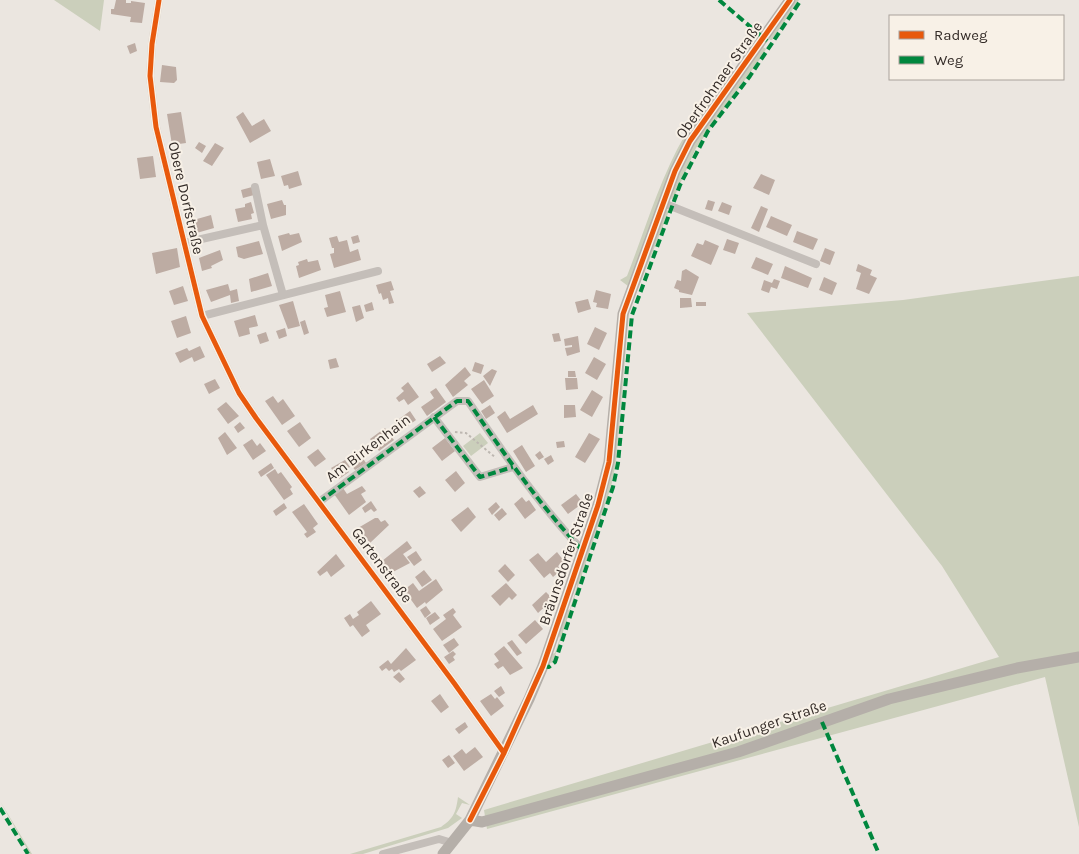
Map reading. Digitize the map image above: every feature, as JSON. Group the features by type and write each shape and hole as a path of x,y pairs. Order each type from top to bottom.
{"street":[{"name":"Obere Dorfstraße","path":"159,0 152,44 151,95 202,316 239,393"},
{"name":"Oberfrohnaer Straße","path":"631,289 663,203 690,141 790,0"},
{"path":"255,187 263,225 283,295"},
{"path":"663,203 816,264"},
{"path":"184,243 263,225"},
{"path":"202,316 378,271"},
{"name":"Bräunsdorfer Straße","path":"443,854 470,820 504,753 543,666 582,550 606,477 621,326 631,289"},
{"name":"Gartenstraße","path":"239,393 504,753"},
{"name":"Am Birkenhain","path":"318,502 457,401 468,401 510,469 582,550"},
{"name":"Am Birkenhain","path":"434,417 480,476 510,469"},
{"name":"Kaufunger Straße","path":"470,820 482,822 738,752 889,699 1017,668 1079,657"},
{"path":"383,854 439,839 452,844"}],"path":[{"path":"446,434 457,431 466,433 510,469"}],"green space":[{"path":"54,0 104,0 100,31"},
{"path":"793,0 799,0 772,40 770,40 768,38"},
{"path":"757,36 758,40 696,125 628,286 620,280 627,276 660,186 676,152 693,122 741,62"},
{"path":"763,47 766,49 763,55 696,148 673,200 669,197 691,147"},
{"path":"666,210 669,211 633,301"},
{"path":"1079,276 1079,827 1045,677 487,829 484,810 999,657 942,566 747,313 903,300"},
{"path":"629,313 616,462 611,487 553,662 549,664 551,654 555,653 560,638 558,634 566,611 570,609 577,586 576,582 605,501 611,474 627,317"},
{"path":"480,433 488,443 471,456 463,446"},
{"path":"458,797 470,805 462,803 456,814 462,818 448,828 363,854 350,854 441,827 454,814"},
{"path":"0,801 32,854 30,854"}],"building":[{"path":"116,0 126,0 126,3 131,3 131,1 145,3 142,23 130,22 131,17 111,14 111,9 114,9"},
{"path":"135,43 137,51 130,54 127,46"},
{"path":"162,65 176,67 177,80 174,83 160,82"},
{"path":"181,112 186,143 172,145 167,114"},
{"path":"243,112 252,126 264,119 271,131 250,143 236,117"},
{"path":"199,142 206,146 202,153 195,148"},
{"path":"215,143 224,148 212,166 203,161"},
{"path":"153,156 156,177 140,179 137,158"},
{"path":"270,159 275,176 261,179 257,162"},
{"path":"298,171 302,185 289,189 288,185 284,186 281,176"},
{"path":"761,174 775,180 769,195 753,188"},
{"path":"252,187 254,195 243,198 241,190"},
{"path":"282,200 284,205 286,205 286,215 271,219 267,204"},
{"path":"708,200 715,202 712,211 705,209"},
{"path":"251,202 254,213 251,214 252,219 238,222 235,209 245,207 245,204"},
{"path":"722,202 732,206 729,215 718,211"},
{"path":"761,206 768,209 759,232 751,228"},
{"path":"211,215 214,228 193,234 190,221"},
{"path":"771,216 792,225 787,236 766,227"},
{"path":"797,231 818,239 813,250 793,242"},
{"path":"289,233 290,235 299,233 302,242 282,251 278,236"},
{"path":"358,235 360,242 353,244 351,237"},
{"path":"337,236 339,242 347,240 350,252 358,249 361,260 334,268 330,254 334,253 334,248 332,248 329,238"},
{"path":"727,239 739,243 735,254 723,250"},
{"path":"705,240 719,246 711,265 691,256 697,243 703,245"},
{"path":"259,241 263,254 244,259 238,257 236,247"},
{"path":"177,248 180,267 156,274 152,253"},
{"path":"825,248 835,252 830,265 820,261"},
{"path":"220,250 223,260 211,266 212,268 202,271 199,258"},
{"path":"756,257 773,264 768,275 751,268"},
{"path":"307,259 308,262 318,260 321,270 299,278 296,266 299,265 298,262"},
{"path":"858,264 872,270 870,275 877,278 869,294 856,289 861,273 856,271"},
{"path":"785,266 812,278 808,288 781,278"},
{"path":"686,269 699,277 692,295 679,292 679,290 674,288 677,280 681,281 682,271"},
{"path":"268,273 272,286 251,292 249,279"},
{"path":"824,277 837,283 832,295 819,290"},
{"path":"774,279 780,281 777,289 771,287 769,293 761,290 764,280 772,283"},
{"path":"391,281 394,290 390,291 394,303 389,304 388,298 383,300 376,285"},
{"path":"228,284 230,291 237,289 239,301 231,303 230,295 211,302 206,290"},
{"path":"183,286 188,301 174,305 169,291"},
{"path":"596,290 611,294 608,309 596,307 597,303 593,302"},
{"path":"340,291 346,312 327,317 324,308 328,307 325,295"},
{"path":"680,298 691,298 692,307 680,308"},
{"path":"588,299 591,309 578,313 575,302"},
{"path":"293,301 300,326 288,329 279,305"},
{"path":"372,302 374,310 366,312 364,305"},
{"path":"696,302 706,302 706,306 696,306"},
{"path":"360,305 364,318 356,322 352,307"},
{"path":"255,315 258,326 249,328 250,334 239,337 234,321"},
{"path":"186,316 191,333 177,338 171,321"},
{"path":"305,320 309,333 304,335 300,322"},
{"path":"595,327 607,333 599,350 587,344"},
{"path":"285,328 287,336 279,339 276,331"},
{"path":"266,332 269,341 260,344 257,335"},
{"path":"559,333 561,341 554,342 552,334"},
{"path":"578,336 580,352 567,356 565,348 572,347 572,345 565,346 564,339"},
{"path":"200,346 205,357 194,362 192,357 180,363 175,353 187,348 189,351"},
{"path":"440,356 446,363 432,372 427,364"},
{"path":"594,357 606,364 597,380 585,373"},
{"path":"336,358 339,367 330,369 328,360"},
{"path":"475,362 484,365 481,374 472,371"},
{"path":"465,367 471,375 464,381 468,385 453,397 445,385"},
{"path":"492,369 497,371 490,386 483,376"},
{"path":"568,371 575,371 576,377 568,377"},
{"path":"565,378 577,378 578,389 566,390"},
{"path":"215,379 220,388 209,394 204,384"},
{"path":"484,380 494,396 482,404 471,389"},
{"path":"408,382 419,397 408,405 404,399 399,402 396,398 404,391 401,388"},
{"path":"436,388 446,402 427,416 421,407 434,398 430,392"},
{"path":"592,390 603,397 592,417 580,410"},
{"path":"273,396 278,403 283,399 295,416 282,425 265,401"},
{"path":"226,402 239,416 228,424 217,409"},
{"path":"490,405 495,413 486,419 481,411"},
{"path":"533,405 538,414 507,433 497,417 505,411 510,419"},
{"path":"564,405 575,405 576,417 564,418"},
{"path":"410,411 416,420 401,431 395,422"},
{"path":"240,422 245,428 238,433 234,427"},
{"path":"300,422 311,438 299,447 287,431"},
{"path":"385,428 394,440 379,451 370,439"},
{"path":"225,432 237,448 227,455 218,438"},
{"path":"589,433 600,439 585,463 575,457"},
{"path":"445,438 455,451 442,461 432,448"},
{"path":"252,439 257,446 260,443 266,451 253,460 243,445"},
{"path":"564,441 565,447 557,448 556,442"},
{"path":"522,445 535,466 526,472 513,451"},
{"path":"318,449 326,459 315,467 307,457"},
{"path":"540,451 544,457 539,460 535,455"},
{"path":"551,455 554,461 548,465 544,459"},
{"path":"362,457 366,463 355,470 351,465"},
{"path":"345,460 350,467 347,469 349,472 339,479 331,468"},
{"path":"271,463 274,468 261,477 258,472"},
{"path":"275,469 278,474 281,472 292,487 290,489 293,494 284,500 266,475"},
{"path":"456,471 465,483 455,492 445,480"},
{"path":"362,486 366,491 361,494 366,502 349,515 334,494 343,488 347,494"},
{"path":"420,486 426,493 419,498 413,491"},
{"path":"576,494 583,503 568,514 561,505"},
{"path":"522,497 526,502 529,500 536,510 525,519 514,504"},
{"path":"371,501 377,510 374,512 371,509 365,513 362,508"},
{"path":"496,502 500,507 492,515 488,509"},
{"path":"284,503 287,508 276,516 273,511"},
{"path":"304,504 318,524 313,528 316,532 307,538 304,534 307,532 292,512"},
{"path":"468,507 476,517 461,532 451,520"},
{"path":"502,508 507,514 499,521 494,515"},
{"path":"378,518 381,522 385,520 389,525 370,543 358,528"},
{"path":"407,541 412,548 403,554 410,563 391,573 382,561"},
{"path":"416,551 422,560 414,566 407,557"},
{"path":"557,552 564,561 558,566 561,570 553,577 550,573 544,578 529,560 538,553 546,562"},
{"path":"336,554 345,566 331,577 327,571 320,576 317,572"},
{"path":"505,564 515,575 508,582 498,571"},
{"path":"424,570 432,580 422,587 415,577"},
{"path":"436,579 443,590 426,604 425,602 417,608 404,590 413,583 419,591"},
{"path":"506,583 517,595 512,600 509,597 500,606 491,596"},
{"path":"546,592 553,599 538,613 532,605"},
{"path":"371,601 381,614 366,625 370,631 362,637 353,625 350,627 344,618 350,614 353,619 359,615 357,612"},
{"path":"426,606 431,613 425,618 420,610"},
{"path":"453,608 456,612 453,615 462,627 442,641 433,629 446,619 443,615"},
{"path":"435,612 440,618 430,625 426,618"},
{"path":"535,620 543,629 526,644 518,635"},
{"path":"454,638 459,645 449,653 443,645"},
{"path":"512,640 522,653 517,656 507,643"},
{"path":"504,646 523,668 510,675 503,666 498,669 494,664 499,661 494,654"},
{"path":"406,648 416,660 401,671 399,669 394,672 392,669 389,671 386,668 382,671 379,667 388,660 391,664"},
{"path":"453,651 456,654 453,657 455,660 449,664 444,657"},
{"path":"399,672 405,679 400,683 393,677"},
{"path":"501,686 505,693 499,697 494,691"},
{"path":"440,694 449,707 441,713 431,701"},
{"path":"491,694 495,699 497,697 504,706 491,716 480,701"},
{"path":"465,722 468,727 459,734 455,729"},
{"path":"475,747 483,757 464,771 453,756 462,749 466,754"},
{"path":"449,755 455,763 448,768 442,760"}],"marked path":[{"path":"719,0 767,41"},
{"path":"543,666 549,667 555,662 613,487 618,463 632,315 680,185 708,131 750,76 801,0"},
{"path":"319,502 457,401 468,401 522,478 582,550"},
{"path":"434,417 480,477 513,467"},
{"path":"822,722 879,854"},
{"path":"0,808 28,854"}],"cycle path":[{"path":"159,0 152,44 150,76 156,127 202,316 239,393 256,418 504,753"},
{"path":"470,820 504,753 543,666 598,505 609,462 623,314 675,171 690,141 790,0"}]}
